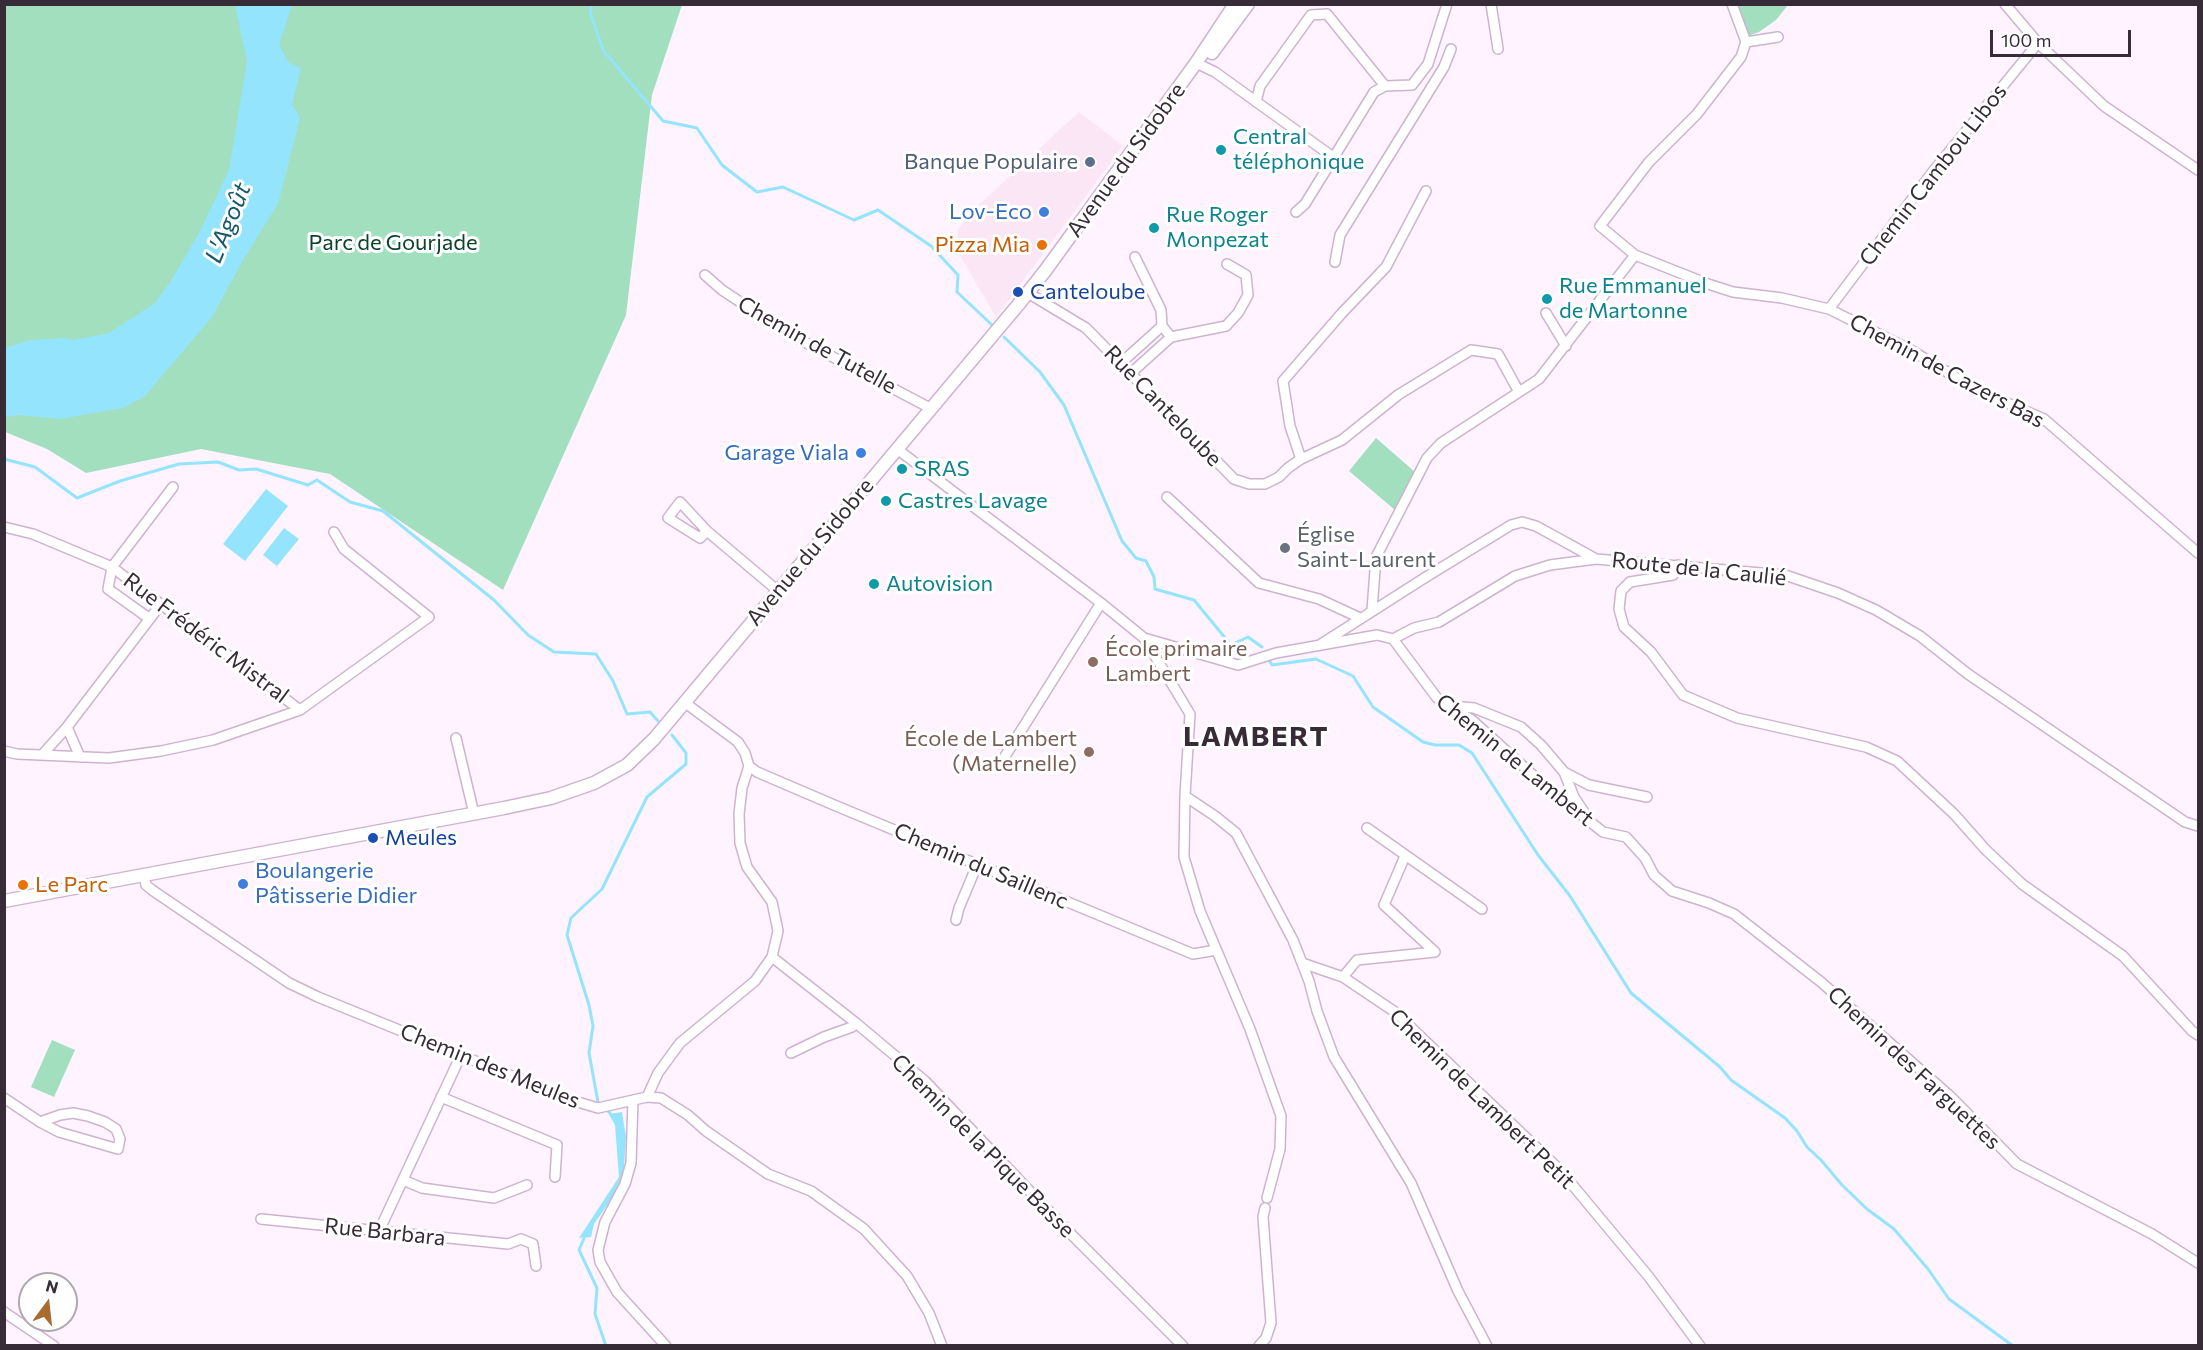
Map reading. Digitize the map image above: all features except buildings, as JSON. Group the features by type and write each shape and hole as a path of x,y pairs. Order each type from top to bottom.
{"main road":[{"name":"Avenue du Sidobre","path":"4,901 551,798 594,783 627,765 654,739 1028,293 1196,63 1235,4"},
{"name":"Avenue du Sidobre","path":"1196,63 1211,54 1248,4"}],"street":[{"path":"1412,86 1428,64 1447,4"},
{"path":"1491,4 1498,49"},
{"path":"1732,4 1746,42 1778,37"},
{"path":"2005,4 2038,43 2104,106 2199,170"},
{"path":"1256,102 1260,86 1311,15 1327,14 1385,86"},
{"name":"Chemin de Cazers Bas","path":"1746,42 1741,57 1697,114 1649,162 1600,226 1635,255 1733,292 1782,298 1829,309 1909,349 1977,390 2044,419 2199,553"},
{"name":"Chemin Cambou Libos","path":"1829,309 1931,174 2038,43"},
{"path":"1335,262 1340,235 1444,67 1451,49"},
{"path":"1196,63 1215,72 1333,157"},
{"path":"1296,212 1305,204 1374,92 1385,86 1412,86"},
{"path":"1412,86 1422,101"},
{"path":"1301,459 1290,426 1282,381 1386,267 1426,191"},
{"path":"1372,610 1376,557 1427,458 1441,443 1539,379 1635,255"},
{"path":"1135,257 1161,310 1162,326 1171,337"},
{"path":"1131,373 1171,337 1226,326 1239,313 1248,295 1246,275 1227,264"},
{"name":"Chemin de Tutelle","path":"705,275 722,290 789,334 932,409"},
{"name":"Rue Canteloube","path":"1028,293 1086,328 1234,479 1249,484 1265,484 1279,477 1301,459 1342,440 1398,395 1471,350 1498,354 1520,392"},
{"path":"1546,314 1566,346"},
{"path":"1121,363 1162,326"},
{"path":"897,449 1144,638 1190,714 1184,856 1200,911 1250,1029 1281,1116 1280,1149 1263,1217 1271,1323 1266,1338 1259,1346"},
{"name":"Rue Frédéric Mistral","path":"150,619 108,589 112,567 173,487"},
{"path":"1167,497 1259,583 1319,599 1360,618"},
{"name":"Route de la Caulié","path":"1316,647 1511,525 1522,522 1536,526 1596,559 1785,575 1838,593 1876,610 1920,636 1968,674 2185,822 2199,826"},
{"name":"Rue Frédéric Mistral","path":"4,527 33,534 112,567 300,710"},
{"path":"707,531 778,591"},
{"path":"4,751 17,754 109,758 161,751 213,740 300,710 429,616 344,549 334,532"},
{"path":"1144,638 1238,665 1276,653 1377,636 1393,639 1414,628 1439,622 1515,576 1550,565 1596,559"},
{"path":"1678,565 1673,574 1630,582 1621,591 1619,609 1624,627 1651,652 1683,695 1737,718 1866,747 1897,761 1954,814 1985,849 2022,884 2122,956 2192,1031 2199,1035"},
{"path":"1002,761 1101,603"},
{"path":"42,755 67,727 161,604"},
{"name":"Chemin de Lambert","path":"1393,639 1437,698 1472,720 1545,786 1593,825 1603,832 1626,837 1645,858"},
{"path":"684,702 738,742 745,753 749,766 742,789 739,814 740,843 747,867 772,902 778,931 772,957 755,981 680,1043 658,1073 647,1097 661,1098 768,1174 811,1191 864,1229 907,1276 929,1313 942,1346"},
{"path":"1449,706 1474,708 1521,728 1541,745 1564,772 1574,797 1593,825"},
{"path":"67,727 80,757"},
{"path":"456,738 474,814"},
{"name":"Chemin du Saillenc","path":"749,766 757,772 1193,954 1216,950"},
{"path":"1564,772 1589,785 1647,797"},
{"path":"1185,796 1236,833 1293,940 1334,1057 1411,1183 1458,1291 1487,1346"},
{"path":"1367,828 1482,909"},
{"path":"1343,977 1358,960 1434,951 1384,905 1404,855"},
{"name":"Chemin des Farguettes","path":"1645,858 1654,875 1672,891 1734,914 1821,982 1950,1096 2017,1164 2152,1234 2199,1263"},
{"path":"956,920 977,865"},
{"name":"Chemin des Meules","path":"144,875 146,885 152,890 289,983 318,997 571,1100 598,1108 647,1097"},
{"name":"Chemin de la Pique Basse","path":"772,957 925,1081 1060,1223 1183,1346"},
{"name":"Chemin de Lambert Petit","path":"1302,963 1343,977 1395,1012 1560,1170 1649,1277 1700,1346"},
{"path":"790,1053 852,1027 856,1023"},
{"path":"379,1231 461,1055"},
{"path":"441,1097 557,1145 555,1177"},
{"path":"4,1098 40,1122 78,1139 118,1149 120,1139 116,1129 88,1116 66,1114 40,1122"},
{"path":"633,1100 631,1163 626,1184 605,1222 598,1250 600,1262 617,1292 666,1346"},
{"path":"403,1180 422,1188 494,1198 527,1185"},
{"name":"Rue Barbara","path":"261,1219 508,1244 521,1239 533,1244 536,1266"},
{"path":"4,1312 54,1346"}],"shaded area":[{"path":"1079,112 1123,146 996,317 956,249 958,230 971,212"}],"green space":[{"name":"Parc de Gourjade","path":"4,5 682,5 652,95 626,315 503,590 330,474 201,449 86,473 47,449 5,432"},
{"path":"1737,5 1788,5 1776,20 1759,32 1748,36"},
{"path":"1376,438 1415,472 1395,510 1349,471"},
{"path":"52,1040 75,1050 54,1097 31,1087"}],"water":[{"name":"L'Agoût","path":"235,5 292,5 279,45 289,63 301,68 292,104 300,118 278,204 243,260 212,317 145,396 123,408 60,419 20,415 5,417 5,348 30,340 65,338 74,340 109,333 154,304 169,284 199,233 229,170 247,61"},
{"path":"266,489 288,506 245,561 223,544"},
{"path":"284,528 299,539 277,566 263,555"},
{"path":"622,1112 626,1137 623,1182 594,1224 591,1237 579,1238 619,1177 615,1125 609,1114"}],"waterway":[{"path":"592,4 590,12 603,50 663,121 697,128 722,165 757,192 783,187 854,220 878,210 931,246 958,275 957,292 991,324"},
{"path":"1004,337 1040,372 1064,405 1122,541 1136,558 1146,561 1154,577 1155,589 1194,600 1231,645 1248,637 1262,647"},
{"path":"4,459 35,467 77,498 120,481 179,464 218,462 239,470 256,469 308,485 317,480 350,502 383,511 494,600 528,635 554,652 596,654 613,681 627,714 650,712 658,721"},
{"path":"1269,660 1272,665 1316,659 1353,676 1373,707 1423,742 1435,745 1459,745 1472,753 1538,855 1570,896 1631,993 1720,1067 1731,1080 1785,1118 1807,1147 1842,1185 1867,1209 1894,1229 1928,1269 1949,1299 2013,1346"},
{"path":"598,1102 589,1053 593,1026 589,1005 567,935 571,918 602,889 647,797 686,764 686,753 672,735"},
{"path":"608,1111 613,1117"},
{"path":"585,1236 579,1250 597,1288 595,1314 606,1346"}],"place":[{"name":"Central téléphonique","path":"1221,150"},
{"name":"Banque Populaire","path":"1090,162"},
{"name":"Lov-Eco","path":"1044,212"},
{"name":"Rue Roger Monpezat","path":"1154,228"},
{"name":"Pizza Mia","path":"1042,245"},
{"name":"Canteloube","path":"1018,292"},
{"name":"Rue Emmanuel de Martonne","path":"1547,299"},
{"name":"Garage Viala","path":"861,453"},
{"name":"SRAS","path":"902,469"},
{"name":"Castres Lavage","path":"886,501"},
{"name":"Église Saint-Laurent","path":"1285,548"},
{"name":"Autovision","path":"874,584"},
{"name":"École primaire Lambert","path":"1093,662"},
{"name":"École de Lambert (Maternelle)","path":"1089,752"},
{"name":"Meules","path":"373,838"},
{"name":"Boulangerie Pâtisserie Didier","path":"243,884"},
{"name":"Le Parc","path":"23,885"}],"district":[{"name":"LAMBERT","path":"1256,737"}]}
